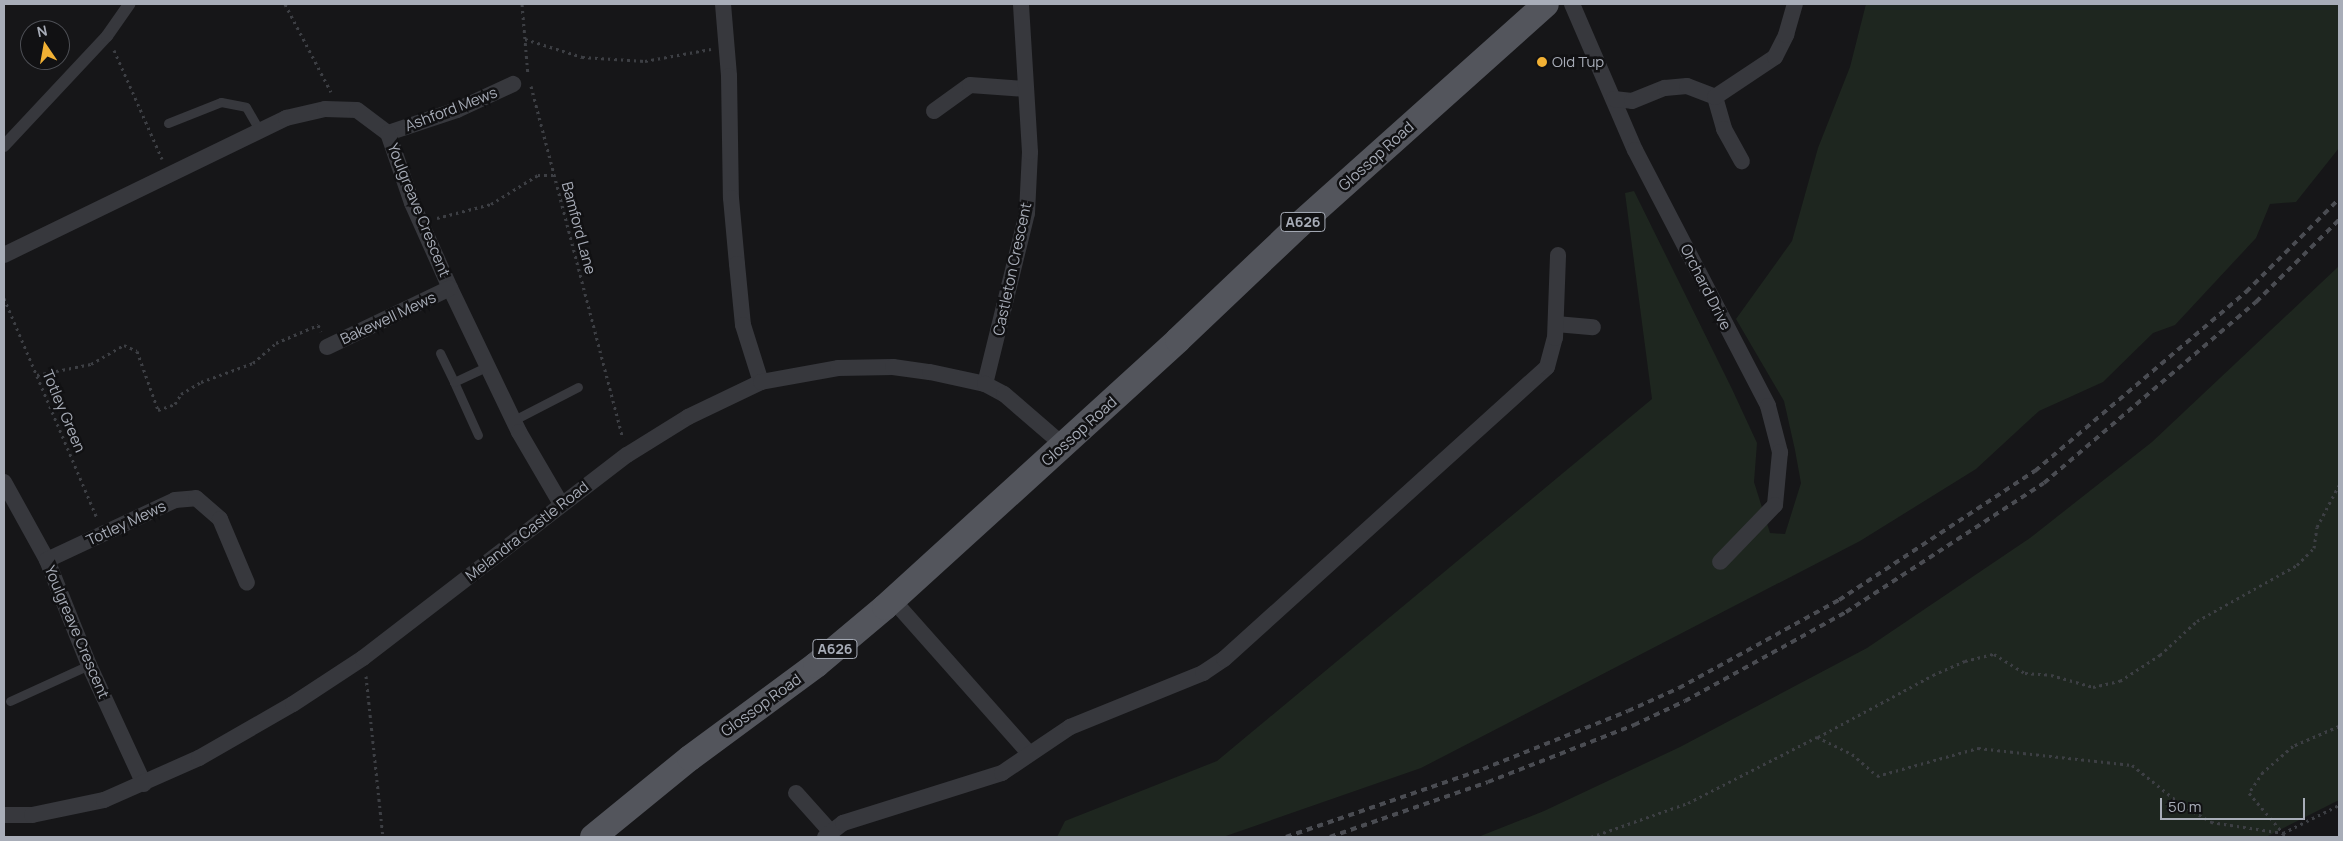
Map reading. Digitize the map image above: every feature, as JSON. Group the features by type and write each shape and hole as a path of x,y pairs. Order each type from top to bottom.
{"main road":[{"name":"Glossop Road","path":"594,837 697,753 816,665 893,600 1299,225 1546,4"}],"street":[{"path":"4,146 108,36 129,4"},
{"path":"723,4 730,198 743,325 761,382"},
{"name":"Castleton Crescent","path":"985,384 1026,214 1030,152 1020,4"},
{"name":"Orchard Drive","path":"1572,4 1635,150 1768,406 1780,452 1775,505 1720,562"},
{"path":"1715,97 1775,57 1786,35 1794,4"},
{"name":"Ashford Mews","path":"388,133 457,110 513,84"},
{"path":"934,111 970,85 1026,88"},
{"path":"1614,99 1632,101 1665,88 1687,86 1715,97"},
{"path":"1715,97 1724,129 1742,161"},
{"name":"Youlgreave Crescent","path":"4,255 286,118 340,109 357,110 388,133 421,222 450,288 514,420 561,504"},
{"path":"796,793 828,834 843,823 981,782 1013,768 1029,754 1070,727 1203,673 1224,659 1547,367 1556,324 1558,255"},
{"name":"Bakewell Mews","path":"327,347 450,288"},
{"path":"1556,324 1593,327"},
{"name":"Melandra Castle Road","path":"4,815 32,815 104,800 144,784 199,758 293,704 363,658 627,455 688,417 761,382 838,368 893,367 985,384 1010,399 1063,445"},
{"name":"Youlgreave Crescent","path":"4,482 47,560 89,665 144,784"},
{"name":"Totley Mews","path":"47,560 174,500 196,498 220,519 247,583"},
{"path":"893,600 1029,754"}],"lane":[{"path":"168,123 222,102 246,107 260,131"},
{"path":"440,353 478,435"},
{"path":"454,382 488,366"},
{"path":"514,420 578,387"},
{"path":"10,701 89,665"}],"path":[{"path":"285,4 340,109"},
{"name":"Bamford Lane","path":"522,4 528,78 627,455"},
{"path":"108,36 169,174"},
{"path":"526,39 582,57 645,61 726,47"},
{"path":"421,222 491,204 538,175 554,175"},
{"name":"Totley Green","path":"4,298 104,534"},
{"path":"37,376 91,364 124,346 137,352 158,410 175,404 181,394 201,382 253,363 276,343 318,325 327,347"},
{"path":"1591,837 1688,803 1818,737 1933,675 1964,661 1994,654 2025,673 2051,675 2093,687 2120,681 2160,655 2197,621 2298,564 2314,548 2317,528 2339,485"},
{"path":"363,658 370,692 383,837"},
{"path":"2284,835 2249,793 2263,772 2294,746 2339,726"},
{"path":"1818,737 1852,754 1877,776 1978,748 2132,766 2182,805 2211,822 2284,835 2339,805"}],"shaded area":[{"path":"1866,4 2339,4 2339,148 2296,202 2270,204 2256,238 2175,325 2153,333 2103,382 2039,411 1976,469 1860,541 1421,768 1223,837 1057,837 1065,821 1217,761 1652,399 1625,193 1634,191 1732,389 1757,443 1754,482 1770,533 1785,534 1801,483 1784,401 1736,319 1792,241 1818,148 1850,67"},
{"path":"2339,266 2339,800 2266,837 1478,837 1544,811 1680,747 1867,648 2030,538 2152,442"}],"railway":[{"path":"1286,837 1483,769 1628,711 1679,688 1839,600 2035,471 2246,292 2339,199"},
{"path":"1330,837 1488,782 1634,725 1685,701 1846,612 2044,483 2256,302 2339,220"}],"place":[{"name":"Old Tup","path":"1542,62"}]}
